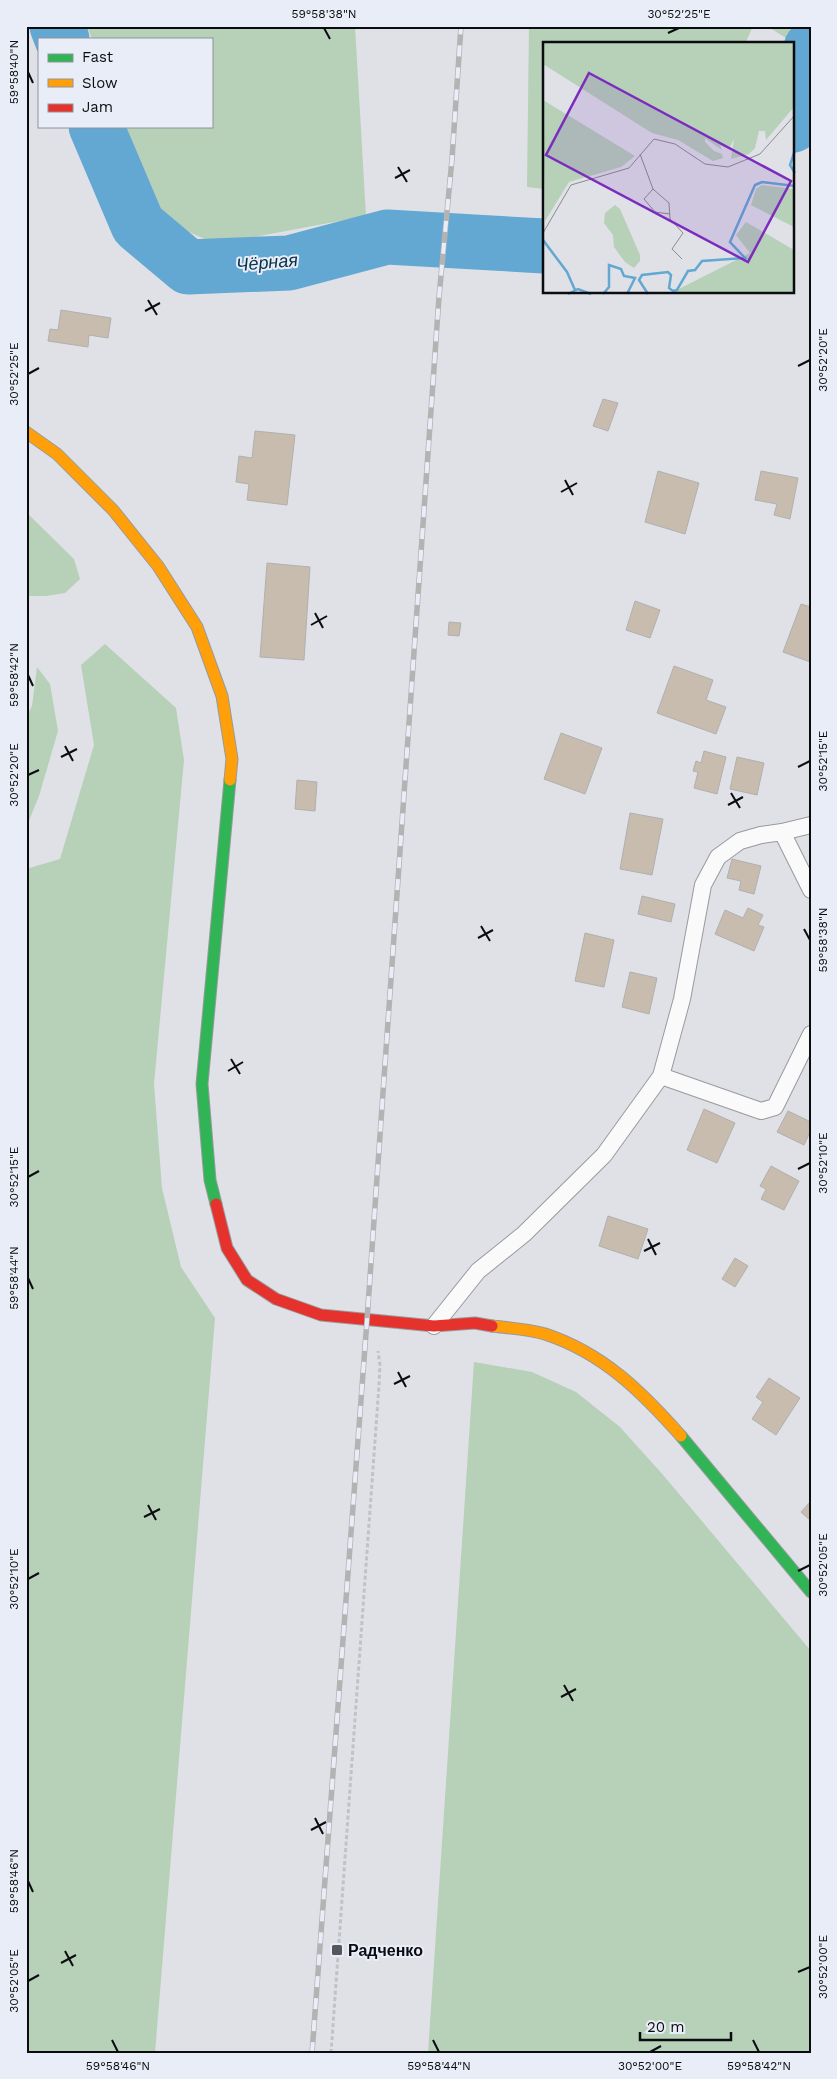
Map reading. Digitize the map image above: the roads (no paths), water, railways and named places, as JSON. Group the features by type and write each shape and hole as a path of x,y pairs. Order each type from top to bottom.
{"street":[{"path":"26,432 57,454 113,510 158,566 197,627 222,696 232,759 202,1084 210,1180 226,1248 247,1280 276,1299 321,1315 434,1326 475,1323 544,1334 597,1358 647,1398 700,1458 811,1592"}],"lane":[{"path":"434,1326 478,1271 524,1234 604,1155 660,1076 682,999 703,885 718,857 740,841 811,825"},
{"path":"782,832 811,890"},
{"path":"660,1076 760,1112 775,1107 811,1034"}],"waterway":[{"name":"Чёрная","path":"57,26 62,38"},
{"name":"Чёрная","path":"794,121 811,48"},
{"name":"Чёрная","path":"97,128 138,225 188,267 289,263 387,237 543,246"}],"railway":[{"path":"312,2053 367,1320 439,297 452,159 461,26"}],"place":[{"name":"Радченко","path":"337,1950"}]}
